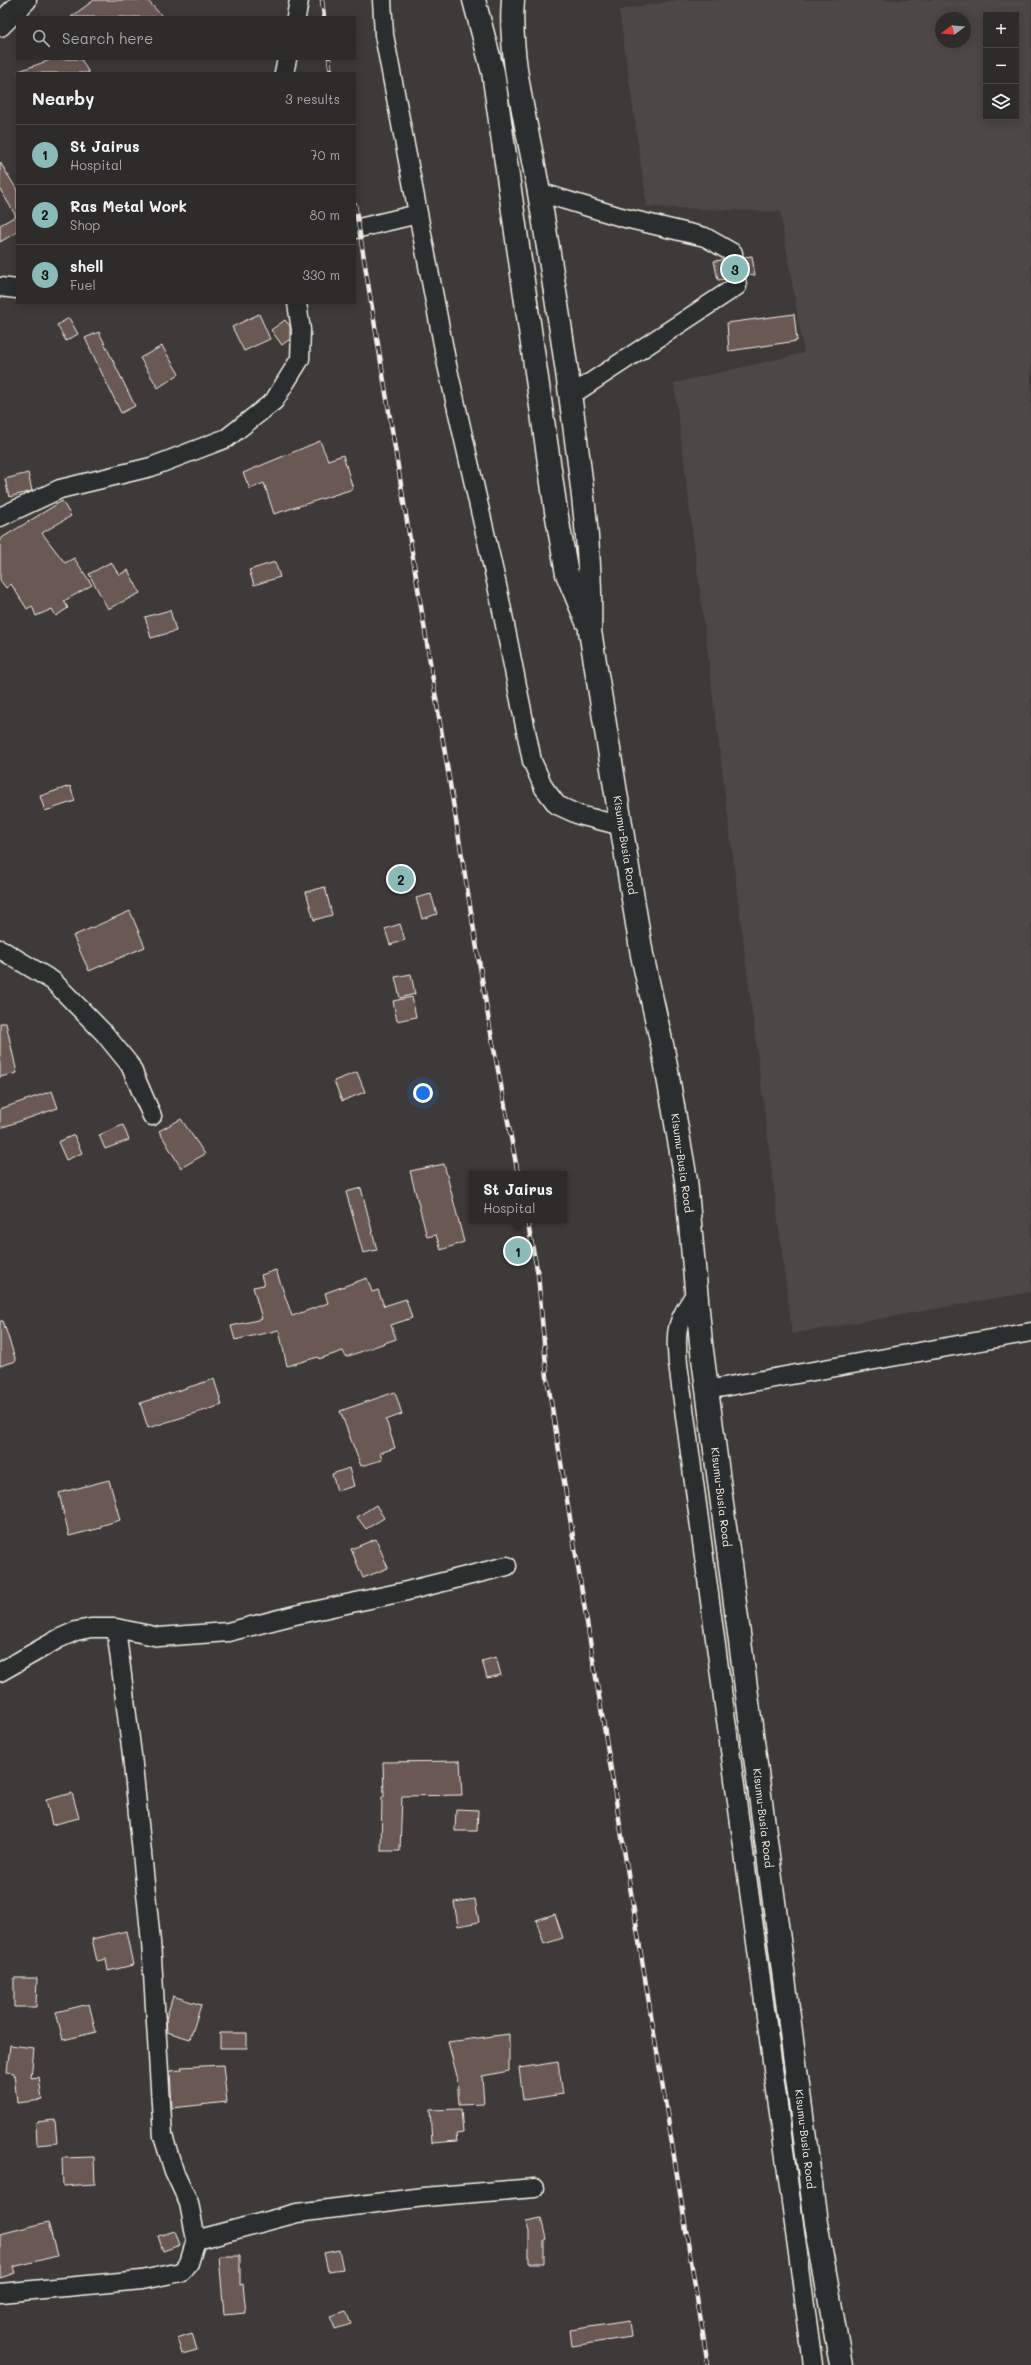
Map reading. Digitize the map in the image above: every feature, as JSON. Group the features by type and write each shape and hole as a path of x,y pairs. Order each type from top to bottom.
{"highway":[{"path":"474,0 493,72 556,511 568,574 590,631"},
{"path":"513,0 512,18 521,95 539,192 585,506 592,579 590,631"},
{"name":"Kisumu-Busia Road","path":"590,631 642,955 663,1049 686,1180 696,1293 707,1390 816,2223 841,2365"}],"street":[{"path":"296,16 299,0"},
{"path":"382,0 384,35 446,365 498,590 532,761 544,788 557,805 580,815 622,826"},
{"path":"284,72 287,60"},
{"path":"539,192 621,217 705,237 732,253 736,270 737,286 570,396"},
{"path":"356,229 418,214"},
{"path":"0,287 16,289"},
{"path":"0,517 60,489 151,467 227,438 274,401 300,359 300,330 297,304"},
{"path":"0,949 53,981 104,1033 130,1065 152,1116"},
{"path":"696,1293 679,1319 676,1340 678,1364 813,2365"},
{"path":"707,1390 1031,1332"},
{"path":"0,1672 58,1639 76,1631 91,1628 116,1628 159,1637 228,1632 295,1615 403,1592 507,1566"},
{"path":"0,2292 142,2280 181,2272 189,2263 196,2240 189,2203 174,2171 163,2136 151,1942 132,1755 116,1628"},
{"path":"196,2240 296,2213 424,2196 535,2188"}],"shaded area":[{"path":"677,0 1031,0 1031,1292 792,1334 674,383 804,353 780,212 647,207 619,10"}],"building":[{"path":"94,0 147,0 162,16 72,16"},
{"path":"50,60 82,60 88,72 19,72"},
{"path":"0,162 16,188 16,216 0,189"},
{"path":"16,216 16,233 0,242 0,225"},
{"path":"752,256 755,275 746,276 744,257"},
{"path":"723,260 726,279 718,280 714,261"},
{"path":"259,314 270,339 244,351 232,327"},
{"path":"794,314 797,341 729,351 727,323"},
{"path":"69,318 78,334 66,341 57,325"},
{"path":"285,320 290,326 290,339 282,345 271,330"},
{"path":"99,332 135,406 121,413 85,338"},
{"path":"162,346 179,374 158,388 140,358"},
{"path":"320,441 328,460 343,455 353,489 274,514 264,483 250,489 243,473"},
{"path":"28,473 32,491 9,497 5,479"},
{"path":"62,501 71,516 42,533 65,563 74,558 92,585 64,601 68,608 56,616 52,609 36,616 32,606 27,609 11,584 6,588 0,580 0,539"},
{"path":"111,562 119,575 128,570 140,593 108,609 89,574"},
{"path":"275,562 280,577 254,585 249,570"},
{"path":"170,610 176,631 151,638 145,617"},
{"path":"70,786 75,801 45,811 40,796"},
{"path":"325,887 332,915 314,920 306,892"},
{"path":"431,894 437,914 422,919 416,898"},
{"path":"130,911 145,947 89,971 73,936"},
{"path":"400,924 405,940 390,945 385,929"},
{"path":"411,974 415,994 400,998 395,977"},
{"path":"412,997 416,1017 397,1021 393,1001"},
{"path":"0,1023 6,1023 17,1073 0,1077"},
{"path":"357,1072 365,1092 342,1101 334,1081"},
{"path":"52,1091 58,1108 0,1128 0,1109"},
{"path":"181,1119 205,1154 181,1168 159,1131"},
{"path":"123,1125 129,1140 105,1149 99,1135"},
{"path":"74,1135 82,1153 66,1160 58,1142"},
{"path":"444,1164 464,1242 441,1250 436,1235 427,1237 410,1171"},
{"path":"361,1188 377,1250 363,1253 346,1192"},
{"path":"276,1270 292,1316 328,1303 325,1293 367,1278 372,1292 378,1290 384,1306 406,1299 412,1318 391,1325 396,1339 346,1357 343,1351 319,1359 318,1357 287,1366 279,1330 235,1340 231,1326 262,1319 253,1287 264,1285 261,1275"},
{"path":"0,1321 3,1321 16,1361 0,1366"},
{"path":"214,1379 222,1405 148,1428 140,1403"},
{"path":"395,1392 402,1414 386,1420 395,1448 380,1453 382,1460 361,1466 340,1411"},
{"path":"349,1468 354,1486 337,1491 332,1474"},
{"path":"109,1480 120,1520 100,1526 101,1528 69,1536 59,1493"},
{"path":"376,1505 384,1518 366,1529 357,1517"},
{"path":"376,1539 388,1568 363,1578 351,1549"},
{"path":"496,1657 501,1675 487,1678 482,1661"},
{"path":"460,1761 462,1795 402,1796 400,1851 381,1851 382,1797 384,1797 383,1762"},
{"path":"72,1793 79,1818 52,1825 46,1800"},
{"path":"456,1809 478,1810 477,1831 455,1831"},
{"path":"475,1899 479,1922 458,1926 454,1902"},
{"path":"555,1914 563,1938 544,1944 536,1920"},
{"path":"126,1931 133,1965 108,1971 106,1959 97,1961 92,1939"},
{"path":"14,1978 37,1978 36,2007 14,2007"},
{"path":"173,1996 201,2005 190,2039 167,2032 166,2019"},
{"path":"89,2004 96,2032 63,2040 56,2012"},
{"path":"220,2033 247,2033 247,2048 220,2048"},
{"path":"509,2034 509,2071 482,2076 484,2104 459,2105 457,2076 448,2042"},
{"path":"10,2045 34,2048 31,2078 39,2077 42,2100 17,2103 14,2073 7,2072"},
{"path":"558,2062 563,2094 523,2100 519,2068"},
{"path":"223,2065 227,2102 172,2108 170,2071 182,2070 181,2067"},
{"path":"461,2109 463,2133 456,2134 457,2141 432,2143 430,2110"},
{"path":"55,2120 57,2143 37,2145 36,2122"},
{"path":"94,2157 95,2184 63,2186 62,2158"},
{"path":"541,2218 546,2239 544,2240 544,2263 529,2263 529,2232 526,2221"},
{"path":"48,2222 57,2256 13,2267 15,2273 0,2278 0,2234"},
{"path":"175,2231 180,2245 163,2251 158,2236"},
{"path":"339,2250 343,2269 328,2271 324,2253"},
{"path":"219,2256 240,2256 240,2285 243,2284 246,2313 224,2315"},
{"path":"346,2311 351,2324 335,2329 331,2316"},
{"path":"629,2321 631,2337 572,2346 570,2330"},
{"path":"192,2333 197,2350 182,2354 177,2338"}],"railway":[{"path":"322,0 324,16"},
{"path":"329,60 331,72"},
{"path":"356,210 490,1028 517,1171"},
{"path":"528,1223 538,1274 547,1377 708,2365"}],"place":[{"name":"shell","path":"735,269"},
{"name":"Ras Metal Work","path":"401,879"},
{"name":"St Jairus","path":"518,1251"}]}
